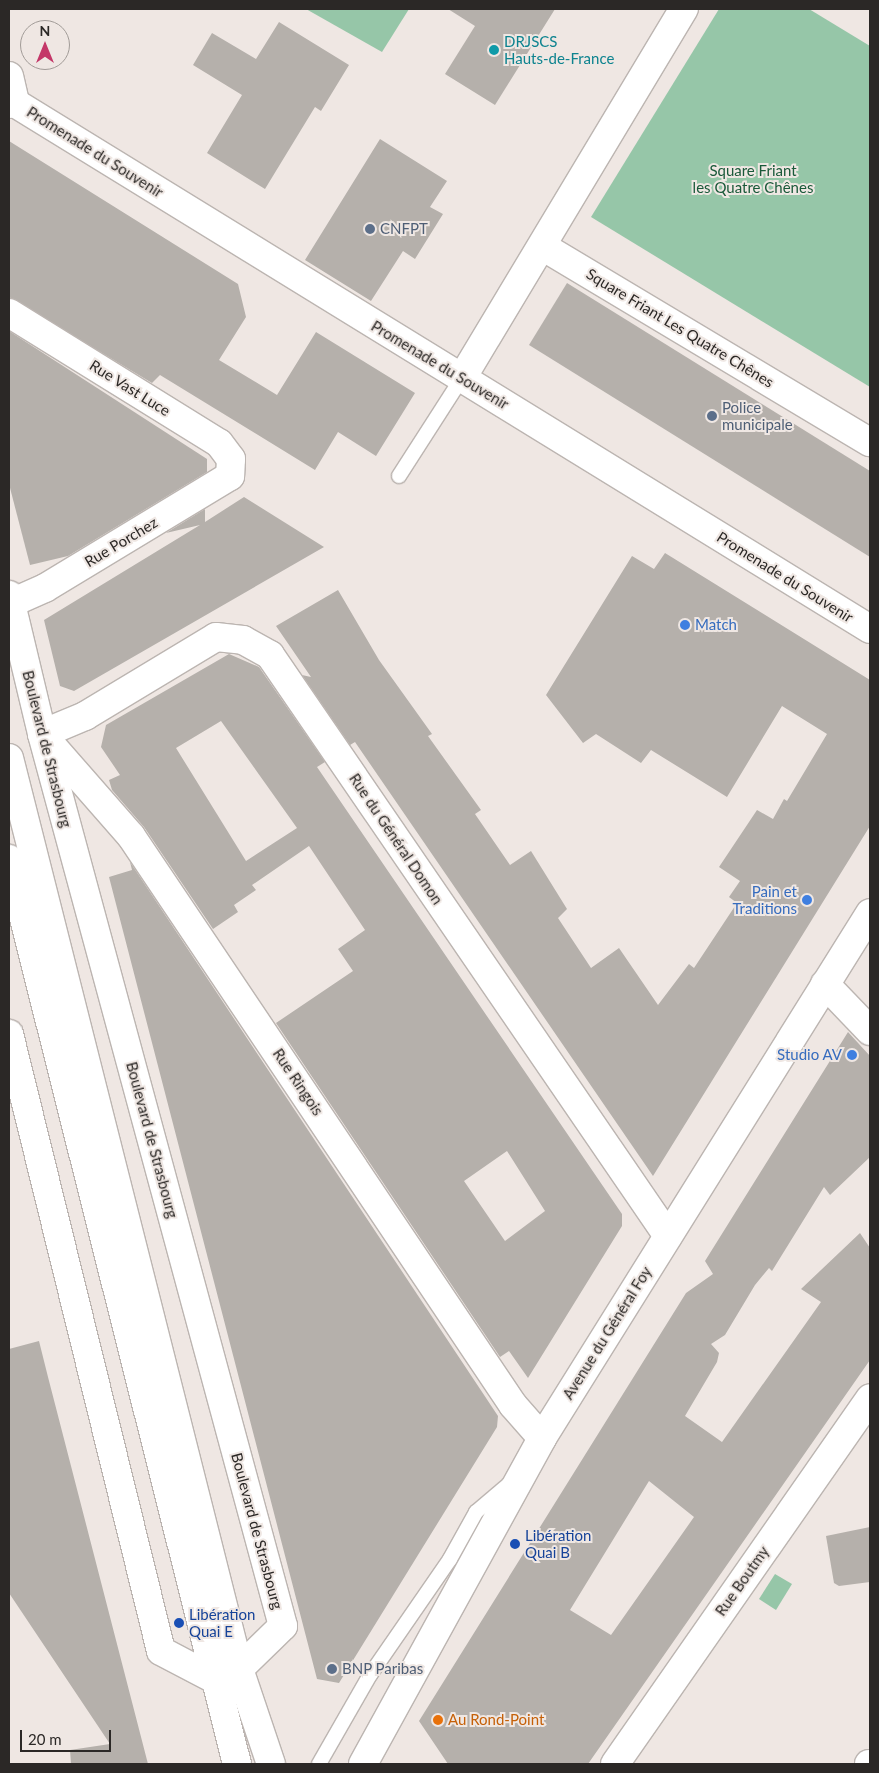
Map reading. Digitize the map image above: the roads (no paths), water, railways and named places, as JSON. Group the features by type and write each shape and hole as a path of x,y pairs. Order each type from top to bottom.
{"street":[{"path":"462,378 684,9"},
{"path":"9,76 12,103"},
{"name":"Promenade du Souvenir","path":"12,103 870,629"},
{"name":"Square Friant Les Quatre Chênes","path":"542,246 870,442"},
{"name":"Rue Vast Luce","path":"9,313 219,443 232,459 230,476"},
{"name":"Rue Porchez","path":"10,599 45,588 230,476"},
{"name":"Boulevard de Strasbourg","path":"10,599 42,734 282,1626 239,1669"},
{"name":"Rue du Général Domon","path":"42,734 85,716 216,637 243,640 270,655 668,1236"},
{"name":"Rue Ringois","path":"42,734 131,836 513,1405 542,1438"},
{"path":"9,758 239,1669 271,1764"},
{"path":"9,859 214,1679 237,1764"},
{"name":"Avenue du Général Foy","path":"363,1764 542,1438 870,914"},
{"path":"825,984 870,1031"},
{"path":"9,1034 161,1651 214,1679"},
{"name":"Rue Boutmy","path":"615,1764 870,1398"}],"lane":[{"path":"399,476 462,378"},
{"path":"319,1764 370,1675 450,1558 476,1512 526,1470"}],"place":[{"name":"DRJSCS Hauts-de-France","path":"494,50"},
{"name":"CNFPT","path":"370,229"},
{"name":"Police municipale","path":"712,416"},
{"name":"Match","path":"685,625"},
{"name":"Pain et Traditions","path":"807,900"},
{"name":"Studio AV","path":"852,1055"},
{"name":"Libération Quai B","path":"515,1544"},
{"name":"Libération Quai E","path":"179,1623"},
{"name":"BNP Paribas","path":"332,1669"},
{"name":"Au Rond-Point","path":"438,1720"}],"park label":[{"name":"Square Friant les Quatre Chênes","path":"753,178"}]}
